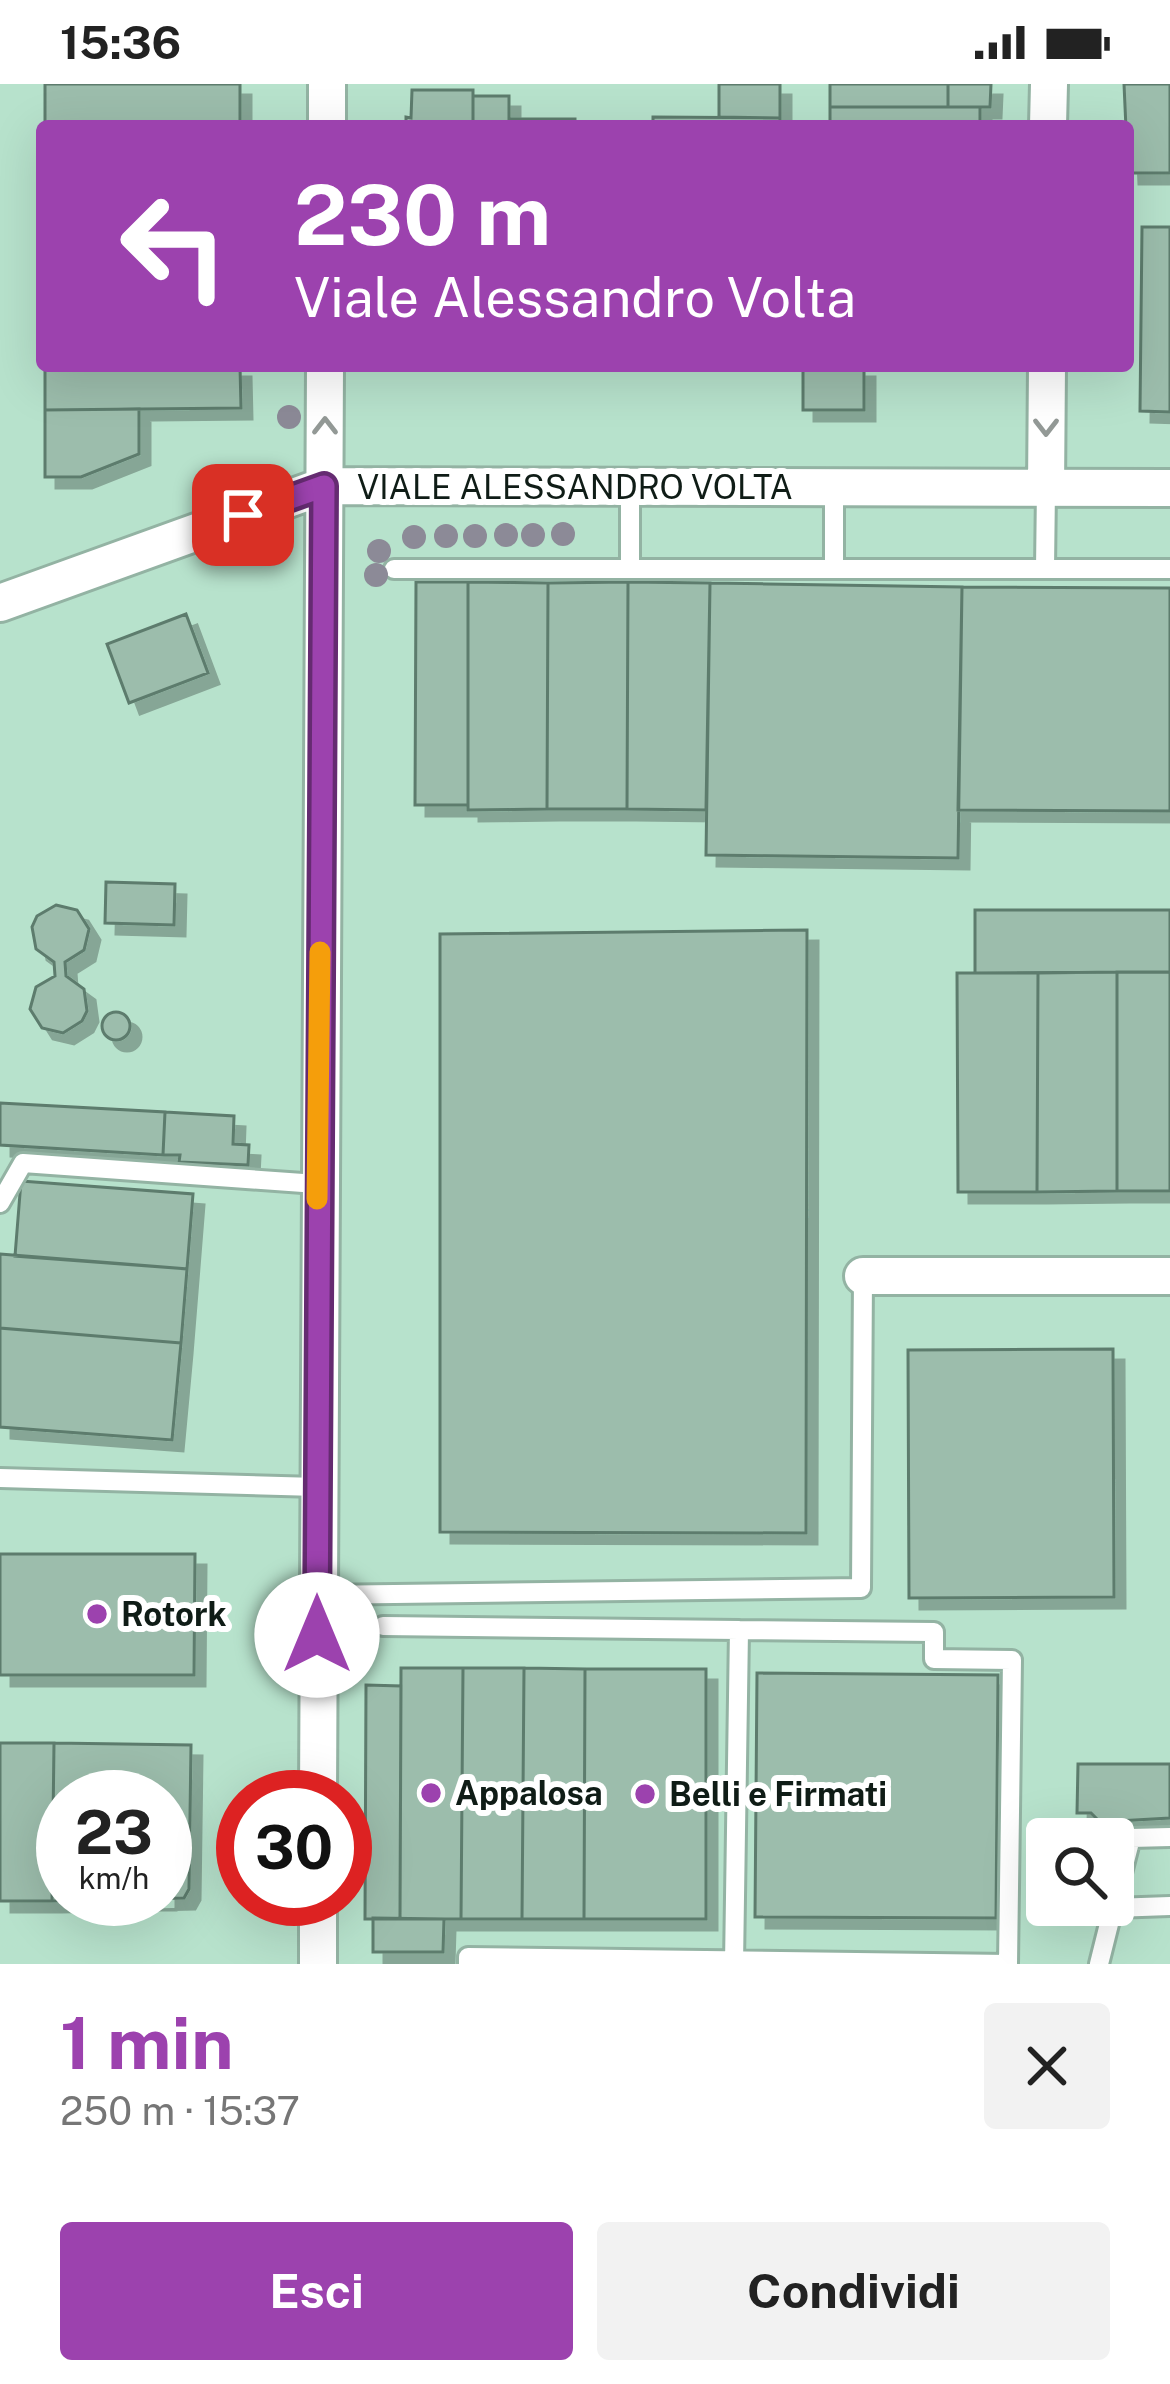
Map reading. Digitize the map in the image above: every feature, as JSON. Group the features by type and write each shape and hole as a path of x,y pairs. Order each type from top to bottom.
{"street":[{"path":"327,120 328,84"},
{"path":"1048,120 1049,84"},
{"path":"318,1770 317,1184 325,372"},
{"path":"1046,372 1046,488"},
{"name":"VIALE ALESSANDRO VOLTA","path":"0,603 324,486 1170,488"},
{"path":"863,1276 1170,1276"},
{"path":"318,1926 318,1964"}],"lane":[{"path":"630,487 630,569"},
{"path":"834,488 834,569"},
{"path":"1045,569 1046,488"},
{"path":"394,569 1170,569"},
{"path":"0,1203 23,1163 317,1184"},
{"path":"317,1595 861,1588 863,1276"},
{"path":"0,1478 317,1487"},
{"path":"382,1626 934,1632 934,1659 1012,1660 1008,1964 468,1957 468,1964"},
{"path":"734,1962 739,1630"},
{"path":"1134,1838 1170,1837"},
{"path":"1134,1907 1170,1906"},
{"path":"1099,1964 1108,1926"}],"shaded area":[{"path":"0,84 1170,84 1170,1964 0,1964"}],"building":[{"path":"45,84 240,84 240,120 45,120"},
{"path":"719,84 780,84 780,118 719,117"},
{"path":"830,84 948,84 948,107 830,107"},
{"path":"948,84 991,84 990,107 948,107"},
{"path":"1124,84 1170,84 1170,173 1134,173 1134,120 1126,120"},
{"path":"412,90 473,90 473,120 406,120 411,118"},
{"path":"473,96 509,96 509,119 575,119 575,120 473,120"},
{"path":"830,107 980,107 980,120 830,120"},
{"path":"653,117 780,118 780,120"},
{"path":"1142,227 1170,227 1170,412 1140,411"},
{"path":"45,372 240,372 241,408 45,410"},
{"path":"803,372 864,372 864,410 803,410"},
{"path":"139,409 139,454 81,477 45,477 45,410"},
{"path":"416,582 468,582 468,805 415,805"},
{"path":"468,582 548,583 547,809 468,810"},
{"path":"628,582 627,809 547,809 548,583"},
{"path":"628,582 710,583 706,810 627,809"},
{"path":"710,583 962,587 958,858 706,855"},
{"path":"962,587 1170,588 1170,811 958,810"},
{"path":"186,614 208,673 129,703 107,644"},
{"path":"106,882 175,884 174,925 105,923"},
{"path":"56,905 77,910 89,929 84,950 65,962 66,976 84,989 87,1011 82,1021 63,1033 42,1028 30,1009 36,987 55,976 54,962 36,949 32,927 37,916"},
{"path":"975,910 1170,910 1170,972 975,973"},
{"path":"807,930 806,1533 440,1532 440,934"},
{"path":"1117,972 1117,1191 1037,1192 1038,973"},
{"path":"1117,972 1170,972 1170,1191 1117,1191"},
{"path":"957,973 1038,973 1037,1192 958,1192"},
{"path":"116,1012 126,1016 130,1026 126,1036 116,1040 106,1036 102,1026 106,1016"},
{"path":"0,1103 165,1112 163,1155 0,1145"},
{"path":"165,1112 234,1116 233,1144 249,1145 248,1165 179,1162 180,1155 163,1155"},
{"path":"21,1181 193,1194 187,1269 15,1256"},
{"path":"0,1254 187,1269 181,1343 0,1328"},
{"path":"0,1328 181,1343 172,1440 0,1427"},
{"path":"1113,1349 1114,1597 909,1598 908,1350"},
{"name":"Rotork","path":"0,1554 195,1554 194,1675 0,1675"},
{"path":"401,1668 463,1668 461,1919 400,1919"},
{"path":"463,1668 524,1668 522,1919 461,1919"},
{"path":"524,1668 585,1669 584,1919 522,1919"},
{"path":"585,1669 706,1669 706,1919 584,1919"},
{"path":"757,1673 998,1675 996,1918 755,1917"},
{"path":"366,1685 401,1686 400,1919 372,1919 372,1770 366,1770"},
{"path":"0,1743 54,1743 54,1770 36,1770 36,1901 0,1901"},
{"path":"54,1743 191,1745 191,1770 54,1770"},
{"path":"1078,1764 1170,1764 1170,1818 1134,1820 1077,1813"},
{"path":"373,1918 444,1919 443,1952 373,1952"}],"slow traffic":[{"path":"317,1199 320,952"}],"place":[{"name":"Rotork","path":"97,1614"},
{"name":"Appalosa","path":"431,1793"},
{"name":"Belli e Firmati","path":"645,1794"}],"route":[{"path":"243,515 324,486 317,1635"}]}
